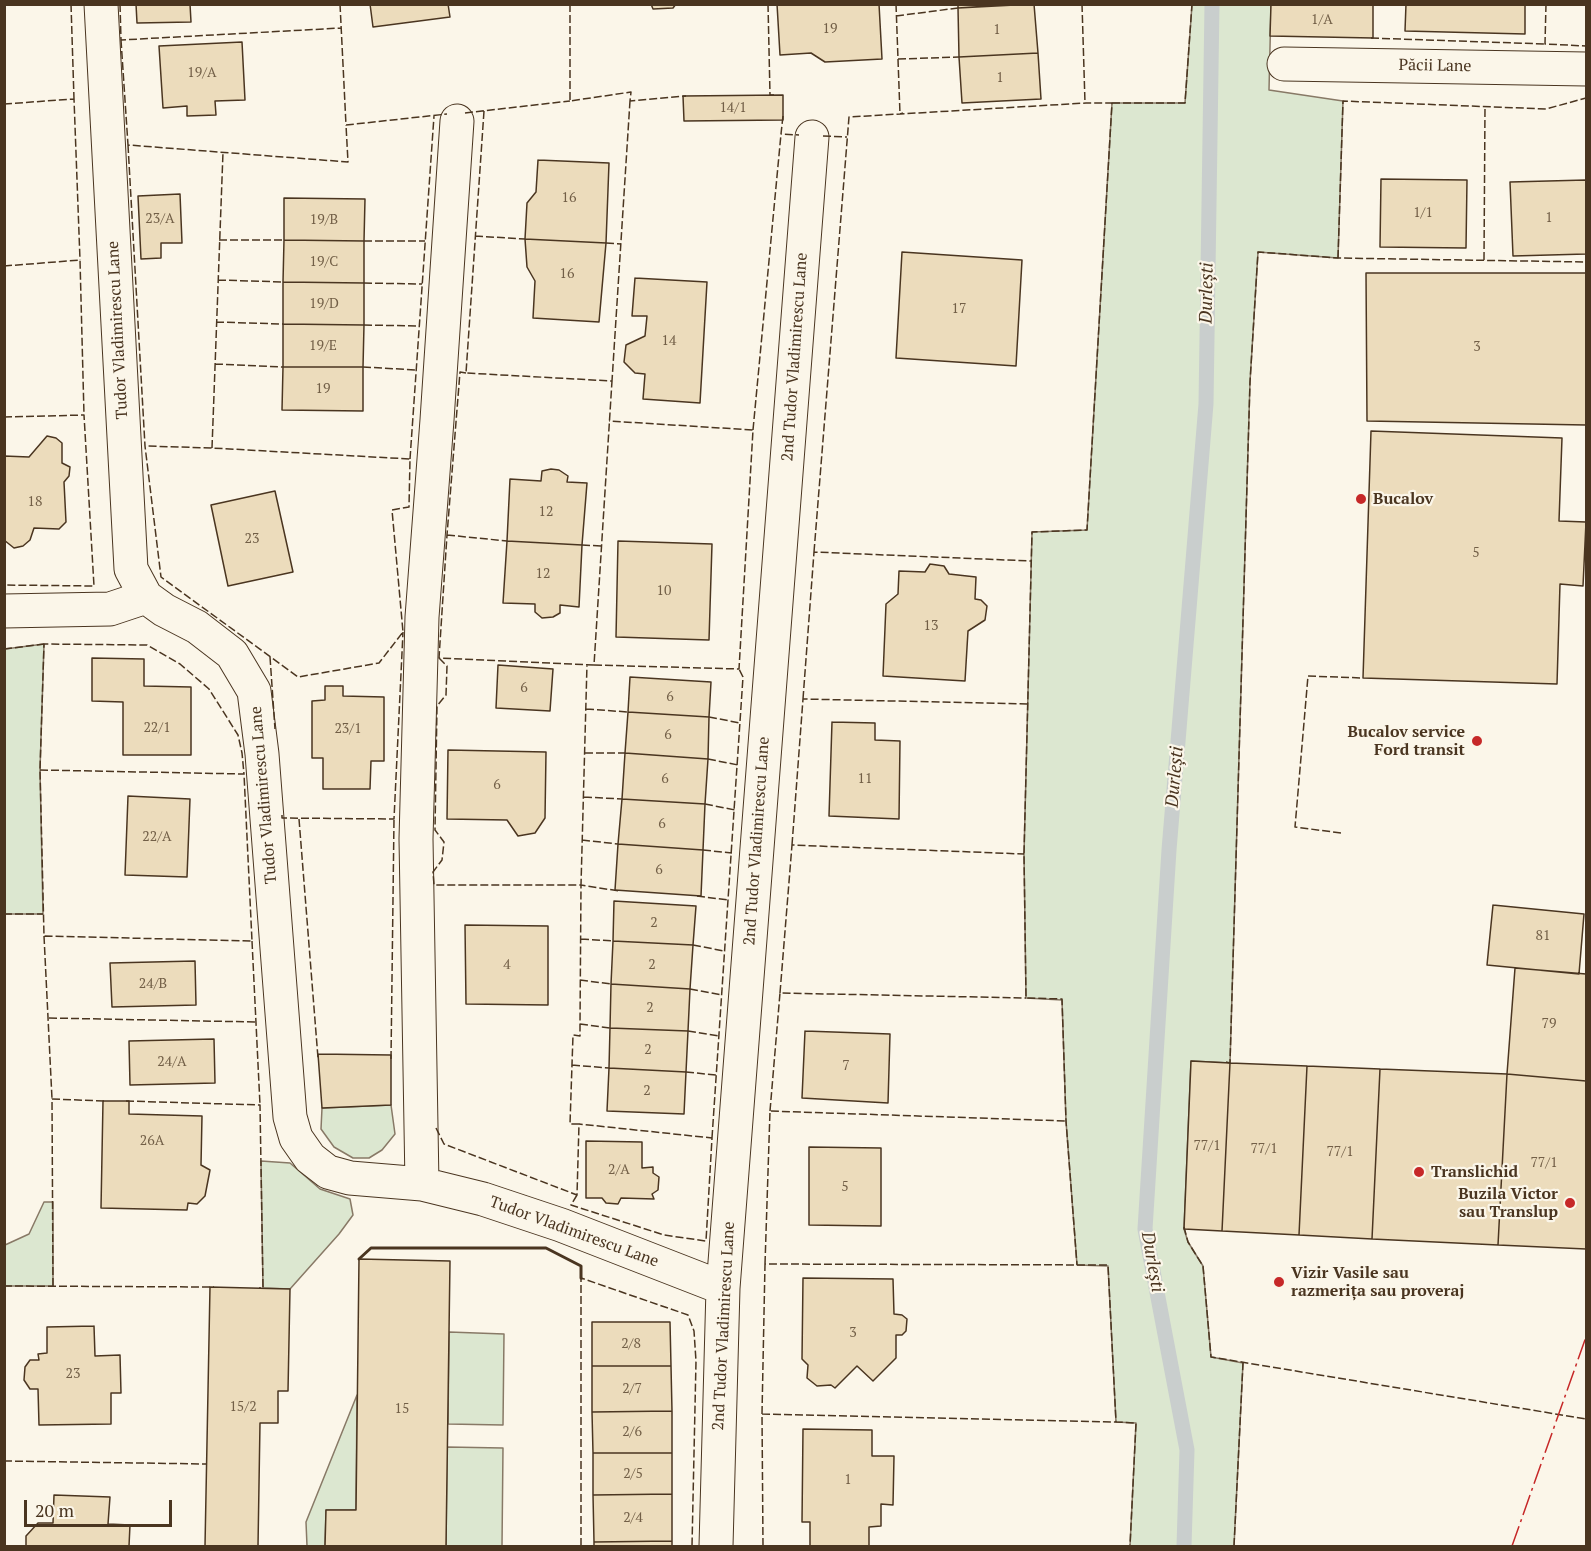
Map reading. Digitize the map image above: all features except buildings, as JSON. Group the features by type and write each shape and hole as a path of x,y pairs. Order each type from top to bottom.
{"street":[{"name":"Tudor Vladimirescu Lane","path":"101,4 131,569 146,597 164,610 197,627 232,654 254,691 262,754 290,1117 296,1138 310,1158 328,1172 350,1178 422,1184 483,1199 561,1225 723,1288"},
{"name":"Păcii Lane","path":"1284,64 1587,69"},
{"path":"422,1184 416,838 422,616 457,121"},
{"name":"2nd Tudor Vladimirescu Lane","path":"716,1546 723,1288 812,137"},
{"path":"4,611 110,609 146,597"}],"green space":[{"path":"1192,5 1271,5 1269,90 1343,101 1338,258 1258,252 1250,382 1230,1063 1191,1061 1184,1229 1188,1242 1203,1266 1211,1357 1243,1363 1234,1546 1130,1546 1136,1423 1116,1422 1108,1266 1077,1265 1066,1121 1062,1000 1026,998 1024,854 1032,532 1087,530 1112,103 1185,103"},
{"path":"44,644 40,770 43,914 5,914 5,649"},
{"path":"391,1105 395,1134 382,1150 369,1158 353,1158 334,1147 321,1129 322,1108"},
{"path":"261,1161 290,1163 320,1189 350,1199 353,1215 290,1289 263,1288"},
{"path":"44,1202 53,1202 53,1286 5,1286 5,1245 29,1234"},
{"path":"449,1332 504,1334 503,1425 448,1424"},
{"path":"357,1395 356,1510 326,1510 325,1546 307,1546 306,1522"},
{"path":"447,1447 503,1448 502,1546 446,1546"}],"waterway":[{"name":"Durlești","path":"1184,1546 1187,1450 1145,1229 1169,850 1206,404 1212,4"}],"fence":[{"path":"71,4 74,99"},
{"path":"120,4 121,40 341,28"},
{"path":"340,4 346,125 447,114"},
{"path":"570,4 570,101 631,92 630,101 686,96"},
{"path":"768,4 770,95 774,95"},
{"path":"896,4 900,114 903,113"},
{"path":"1082,4 1085,103"},
{"path":"1112,103 1185,103 1192,4"},
{"path":"1546,4 1545,44 1586,46"},
{"path":"896,16 958,8"},
{"path":"1371,38 1545,44"},
{"path":"121,40 128,145 348,162 346,125"},
{"path":"898,59 959,57"},
{"path":"1338,258 1343,101 1546,109 1586,98"},
{"path":"4,104 74,99 80,260"},
{"path":"465,113 570,101"},
{"path":"484,111 466,373 612,381 630,101"},
{"path":"814,552 849,117 1112,103 1087,530 1032,532 1024,854 1026,998 1062,999 1066,1121 1077,1265"},
{"path":"1484,260 1485,107"},
{"path":"410,459 434,116"},
{"path":"783,116 781,134 799,135"},
{"path":"753,430 781,134"},
{"path":"823,136 847,137"},
{"path":"128,145 145,446 161,577 298,677 379,663 403,632 392,510 409,507 410,459 145,446"},
{"path":"212,448 223,152"},
{"path":"475,236 525,239"},
{"path":"219,240 284,240"},
{"path":"364,241 425,241"},
{"path":"606,243 621,244"},
{"path":"1226,1062 1230,1063 1250,382 1258,252 1338,258 1586,262"},
{"path":"4,266 80,260 84,415"},
{"path":"218,280 283,282"},
{"path":"364,283 422,284"},
{"path":"216,322 283,324"},
{"path":"364,325 419,326"},
{"path":"215,364 283,367"},
{"path":"363,367 416,370"},
{"path":"466,373 460,372 439,658 594,665 612,381"},
{"path":"4,417 84,415 94,586 4,585"},
{"path":"594,665 739,669 753,430 609,421"},
{"path":"447,535 507,541"},
{"path":"582,545 602,546"},
{"path":"803,699 814,552 1031,561"},
{"path":"282,815 282,818 394,819 403,632"},
{"path":"4,649 44,644"},
{"path":"40,770 244,774 238,735 209,689 180,664 147,645 44,644 40,770 44,936 252,941 244,774"},
{"path":"270,657 275,729"},
{"path":"439,658 447,666 446,695 437,706 435,830 444,842 442,860 433,872 434,885 581,885 587,664"},
{"path":"712,1138 743,677 739,669"},
{"path":"1341,833 1295,827 1308,676 1363,678"},
{"path":"792,845 803,699 1028,704"},
{"path":"586,709 628,712"},
{"path":"709,717 740,723"},
{"path":"585,753 625,753"},
{"path":"708,759 738,765"},
{"path":"584,797 622,799"},
{"path":"705,804 735,810"},
{"path":"299,819 318,1058"},
{"path":"391,1059 394,819"},
{"path":"582,840 618,844"},
{"path":"780,993 792,845 1024,854"},
{"path":"703,850 732,853"},
{"path":"436,1128 444,1144 577,1195 579,1124 570,1124 573,1035 580,1036 581,885 619,891"},
{"path":"697,896 728,900"},
{"path":"4,914 43,914"},
{"path":"44,936 52,1099"},
{"path":"581,939 613,941"},
{"path":"252,941 260,1105"},
{"path":"693,945 724,951"},
{"path":"580,980 611,984"},
{"path":"690,989 722,995"},
{"path":"770,1111 780,993 1026,998"},
{"path":"49,1018 256,1022"},
{"path":"580,1024 610,1028"},
{"path":"688,1031 719,1036"},
{"path":"572,1065 609,1068"},
{"path":"686,1072 716,1075"},
{"path":"53,1286 52,1099 105,1101"},
{"path":"126,1101 260,1105 263,1288 259,1288"},
{"path":"765,1264 770,1111 1066,1121"},
{"path":"577,1195 571,1205 664,1235 706,1241 712,1138 579,1124"},
{"path":"1184,1227 1188,1242 1203,1266 1211,1357 1586,1419"},
{"path":"762,1414 765,1264 1108,1265 1116,1422 1136,1423 1130,1546"},
{"path":"581,1546 581,1278 688,1315 694,1331 696,1361 692,1546"},
{"path":"4,1286 214,1287"},
{"path":"1234,1546 1243,1363"},
{"path":"763,1546 762,1414 1116,1422"},
{"path":"4,1461 207,1464"}],"wall":[{"path":"359,1259 371,1248 546,1248 581,1266 581,1278"}],"power":[{"path":"1512,1546 1586,1337"}],"place":[{"name":"Bucalov","path":"1361,499"},
{"name":"Bucalov service Ford transit","path":"1477,741"},
{"name":"Translichid","path":"1419,1172"},
{"name":"Buzila Victor sau Translup","path":"1570,1203"},
{"name":"Vizir Vasile sau razmerița sau proveraj","path":"1279,1282"}]}
